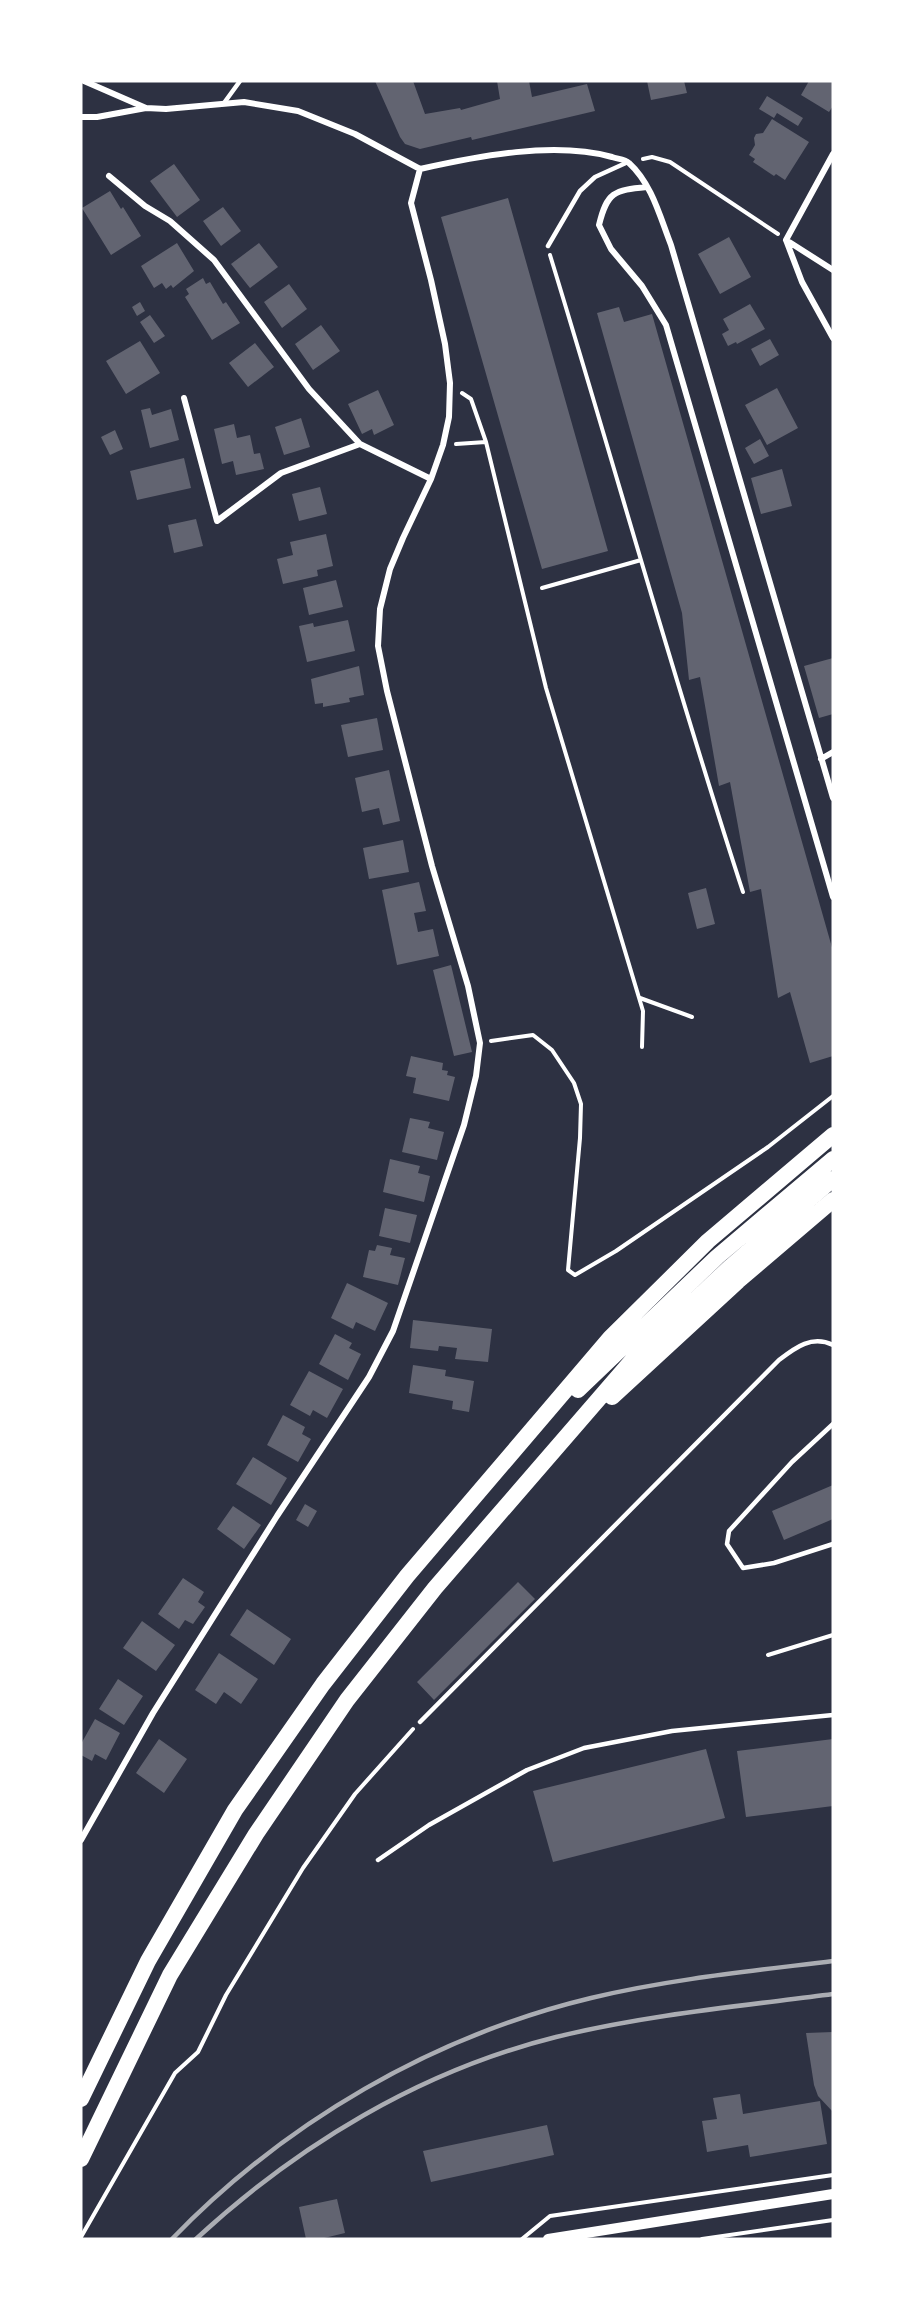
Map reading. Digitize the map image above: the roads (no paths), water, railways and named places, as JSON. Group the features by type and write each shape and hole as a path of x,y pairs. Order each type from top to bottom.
{"highway":[{"path":"81,2099 148,1961 235,1810 337,1666 407,1576 610,1338 708,1241 833,1135"},
{"path":"505,1463 717,1257 833,1159"},
{"path":"81,2159 170,1975 262,1825 347,1700 435,1588 635,1357 729,1268 833,1179"},
{"path":"568,1434 746,1274 833,1200"}],"street":[{"path":"84,81 146,108"},
{"path":"81,117 97,117 146,108 166,109 244,102 298,111 355,134 420,169 526,152 590,151 628,162 647,187 670,245 833,798"},
{"path":"833,154 786,240 802,282 833,338"},
{"path":"81,1840 153,1713 277,1516 369,1377 393,1331 464,1125 476,1077 480,1042 468,986 426,844 387,691 378,646 380,609 390,569 431,479 443,445 449,417 450,384 445,344 411,203 420,169"},
{"path":"109,176 145,206 170,221 214,260 309,390 360,444 431,479"},
{"path":"647,187 621,189 604,203 599,225 611,249 642,286 666,325 833,897"},
{"path":"786,240 833,270"},
{"path":"184,398 218,521 281,473 360,444"},
{"path":"821,759 833,752"},
{"path":"548,2239 588,2236 833,2194"}],"lane":[{"path":"224,103 240,81"},
{"path":"548,246 580,191 596,177 628,162"},
{"path":"420,1722 779,1360 810,1341 833,1345"},
{"path":"833,1424 792,1462 742,1515 729,1531 727,1544 743,1568 774,1563 833,1544"},
{"path":"378,1860 429,1825 527,1770 584,1748 672,1731 833,1715"}],"railway":[{"path":"172,2239 263,2157 313,2121 419,2060 475,2035 532,2014 621,1991 711,1976 833,1961"},
{"path":"196,2239 235,2205 319,2143 409,2091 457,2070 506,2052 590,2029 694,2012 833,1994"}]}
